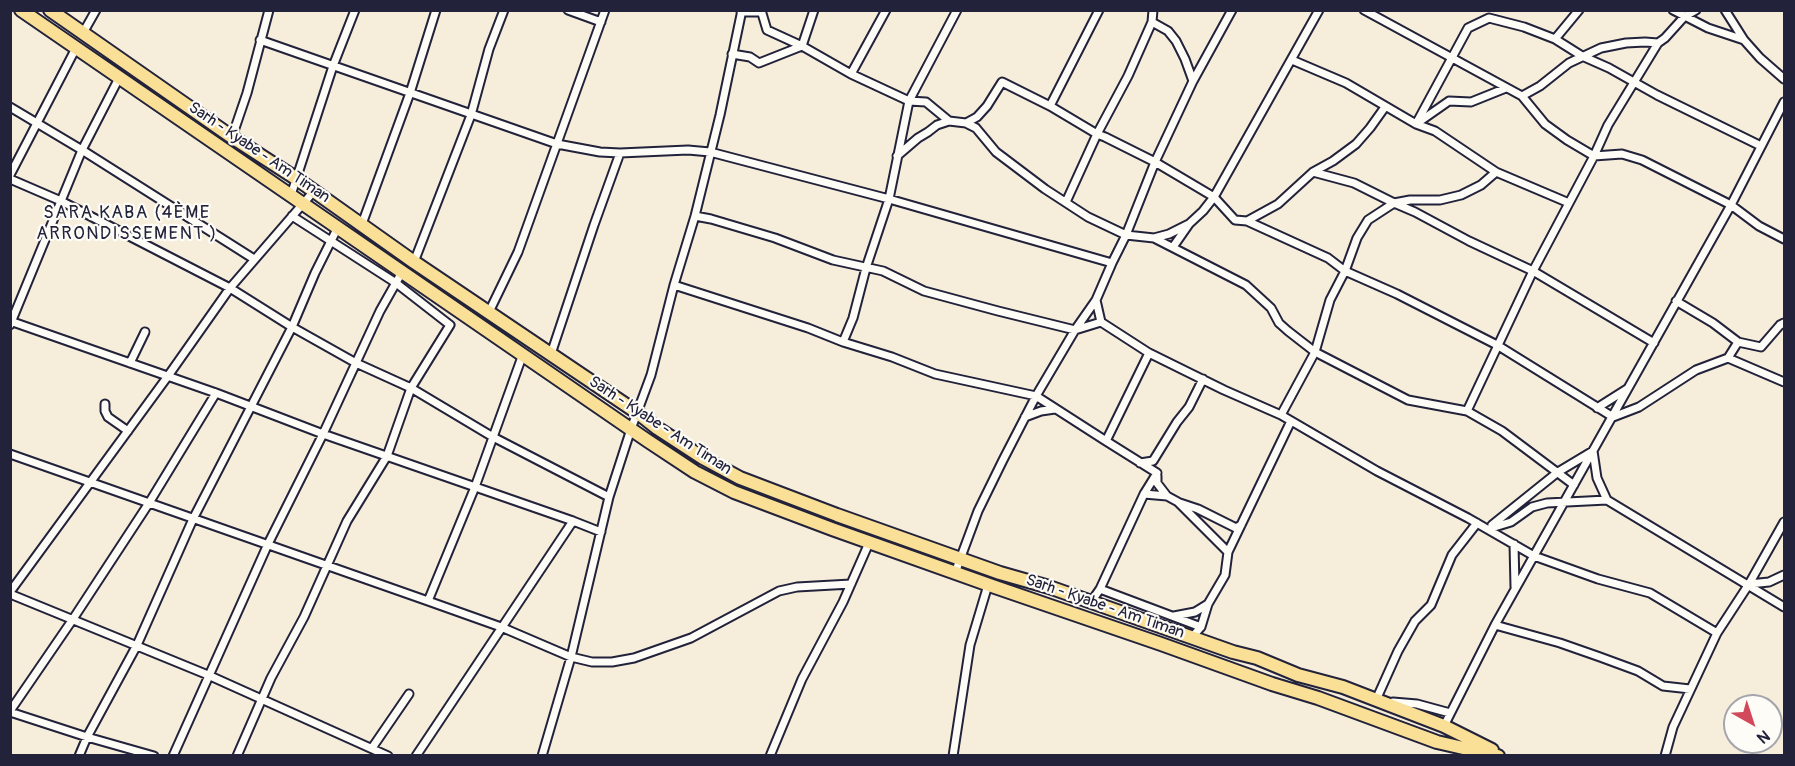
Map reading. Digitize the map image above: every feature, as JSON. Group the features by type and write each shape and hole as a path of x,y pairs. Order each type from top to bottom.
{"highway":[{"name":"Sarh - Kyabe - Am Timan","path":"21,10 338,227 399,278 432,293 695,472 734,492 869,543 1318,698 1437,742 1498,756"},
{"name":"Sarh - Kyabe - Am Timan","path":"50,10 657,428 703,458 740,478 1000,573 1233,652 1257,658 1298,675 1343,687 1444,726 1504,756"}],"street":[{"path":"83,33 96,10"},
{"path":"232,137 247,93 269,10"},
{"path":"291,195 333,66 355,10"},
{"path":"362,224 410,93 436,10"},
{"path":"414,262 471,115 489,49 504,10"},
{"path":"568,10 601,22"},
{"path":"489,312 518,252 605,10"},
{"path":"732,54 750,57 759,63 802,46 814,10"},
{"path":"852,74 886,10"},
{"path":"843,342 853,318 866,268 889,199 909,101 957,10"},
{"path":"1050,106 1099,10"},
{"path":"1066,202 1097,134 1128,76 1152,22 1153,10"},
{"path":"955,573 978,511 1003,460 1036,396 1075,330 1096,300 1126,235 1155,162 1193,81 1232,10"},
{"path":"1173,247 1189,224 1214,197 1319,10"},
{"path":"1364,10 1522,96 1545,124 1594,156 1622,154 1642,160 1731,205 1760,226 1785,239"},
{"path":"1555,39 1579,10"},
{"path":"1673,10 1708,28 1744,40"},
{"path":"1467,411 1533,271 1608,125 1658,43 1684,17 1696,10"},
{"path":"1725,10 1744,40 1760,58 1785,79"},
{"path":"542,756 571,657 609,496 651,375 674,285 695,216 741,11 760,11 767,30 909,101 926,102 949,121"},
{"path":"1416,124 1468,28 1489,18 1524,27 1555,39 1582,56 1761,146"},
{"path":"1152,22 1168,31 1176,41 1193,81"},
{"path":"260,40 557,144 600,152 688,150 710,152 889,199 1112,263"},
{"path":"1522,96 1540,86 1569,63 1601,48 1626,43 1658,43"},
{"path":"76,48 10,177 230,288 292,327 356,363 411,388 493,437 609,496"},
{"path":"1292,60 1346,83 1416,124 1435,131 1496,172 1569,203"},
{"path":"119,78 82,150 11,323 216,393 323,434 573,520 601,532"},
{"path":"966,123 977,117 987,106 1002,82 1050,106 1097,134 1155,162 1214,197 1235,220 1247,221 1328,258 1345,271 1397,294 1497,345 1613,417 1640,407 1696,370 1728,358 1738,342"},
{"path":"1416,124 1449,101 1471,102 1506,88"},
{"path":"1444,726 1515,588 1731,205 1785,102"},
{"path":"1247,221 1278,204 1313,172 1356,144 1385,106"},
{"path":"10,107 254,259"},
{"path":"976,128 977,117"},
{"path":"897,156 937,125 949,121 966,123 976,128 996,152 1045,189 1088,217 1126,235 1154,238 1246,285 1271,308 1284,327 1315,352 1408,400 1467,411 1502,431 1574,484"},
{"path":"551,354 620,153"},
{"path":"1313,172 1354,183 1533,271 1654,343"},
{"path":"1281,415 1315,352 1330,300 1345,271 1357,238 1368,220 1394,203 1410,200 1440,200 1461,195 1481,185 1496,172"},
{"path":"314,191 230,288 10,593 208,675 388,756"},
{"path":"237,756 271,678 304,617 347,521 387,456 411,388 450,325 424,305 399,278 292,216"},
{"path":"695,216 775,238 833,260 893,275 924,291 1075,330 1101,322"},
{"path":"1154,238 1169,234 1189,224"},
{"path":"79,756 136,645 193,519 292,327 338,227"},
{"path":"173,756 268,544 323,434 380,311 399,278"},
{"path":"674,285 808,328 935,374 1036,396 1157,473"},
{"path":"424,305 432,293"},
{"path":"1096,300 1101,322 1149,353 1281,415 1377,471 1478,523 1534,556 1598,579 1650,593 1717,633"},
{"path":"1676,301 1713,323 1738,342 1761,347 1780,325 1785,323"},
{"path":"130,363 145,332"},
{"path":"1106,441 1149,353"},
{"path":"428,600 475,487 524,354"},
{"path":"1728,358 1785,382"},
{"path":"1140,463 1153,461 1189,407 1203,379"},
{"path":"1597,408 1629,388"},
{"path":"154,756 87,737 10,711 73,620 149,503 216,393"},
{"path":"105,404 108,417 128,431"},
{"path":"1025,417 1047,409 1057,409"},
{"path":"1192,637 1201,627 1208,604 1225,575 1228,552 1291,421"},
{"path":"1488,529 1558,472 1593,451"},
{"path":"1593,451 1597,478 1607,500"},
{"path":"10,454 428,600 501,627 571,657 592,662 612,662 634,658 691,638 779,591 797,587 851,584"},
{"path":"1091,602 1100,589 1144,494 1157,473"},
{"path":"1157,473 1156,483 1167,496 1236,528 1241,525"},
{"path":"1144,494 1167,496"},
{"path":"1488,529 1511,522 1532,507 1547,503 1607,500 1785,607"},
{"path":"1178,502 1228,552"},
{"path":"416,756 573,520"},
{"path":"1665,756 1673,727 1717,633 1785,522"},
{"path":"1450,713 1417,704 1375,700 1415,621 1431,605 1452,555 1478,523"},
{"path":"771,755 802,679 843,602 869,543"},
{"path":"1514,544 1515,588"},
{"path":"1749,584 1769,582 1785,575"},
{"path":"953,756 970,645 988,585"},
{"path":"1100,589 1201,627"},
{"path":"1172,616 1195,612 1208,604"},
{"path":"1495,625 1600,657 1638,671 1663,686 1690,689"},
{"path":"372,748 409,694"}],"district":[{"name":"SARA KABA (4ÈME ARRONDISSEMENT )","path":"127,223"}]}
